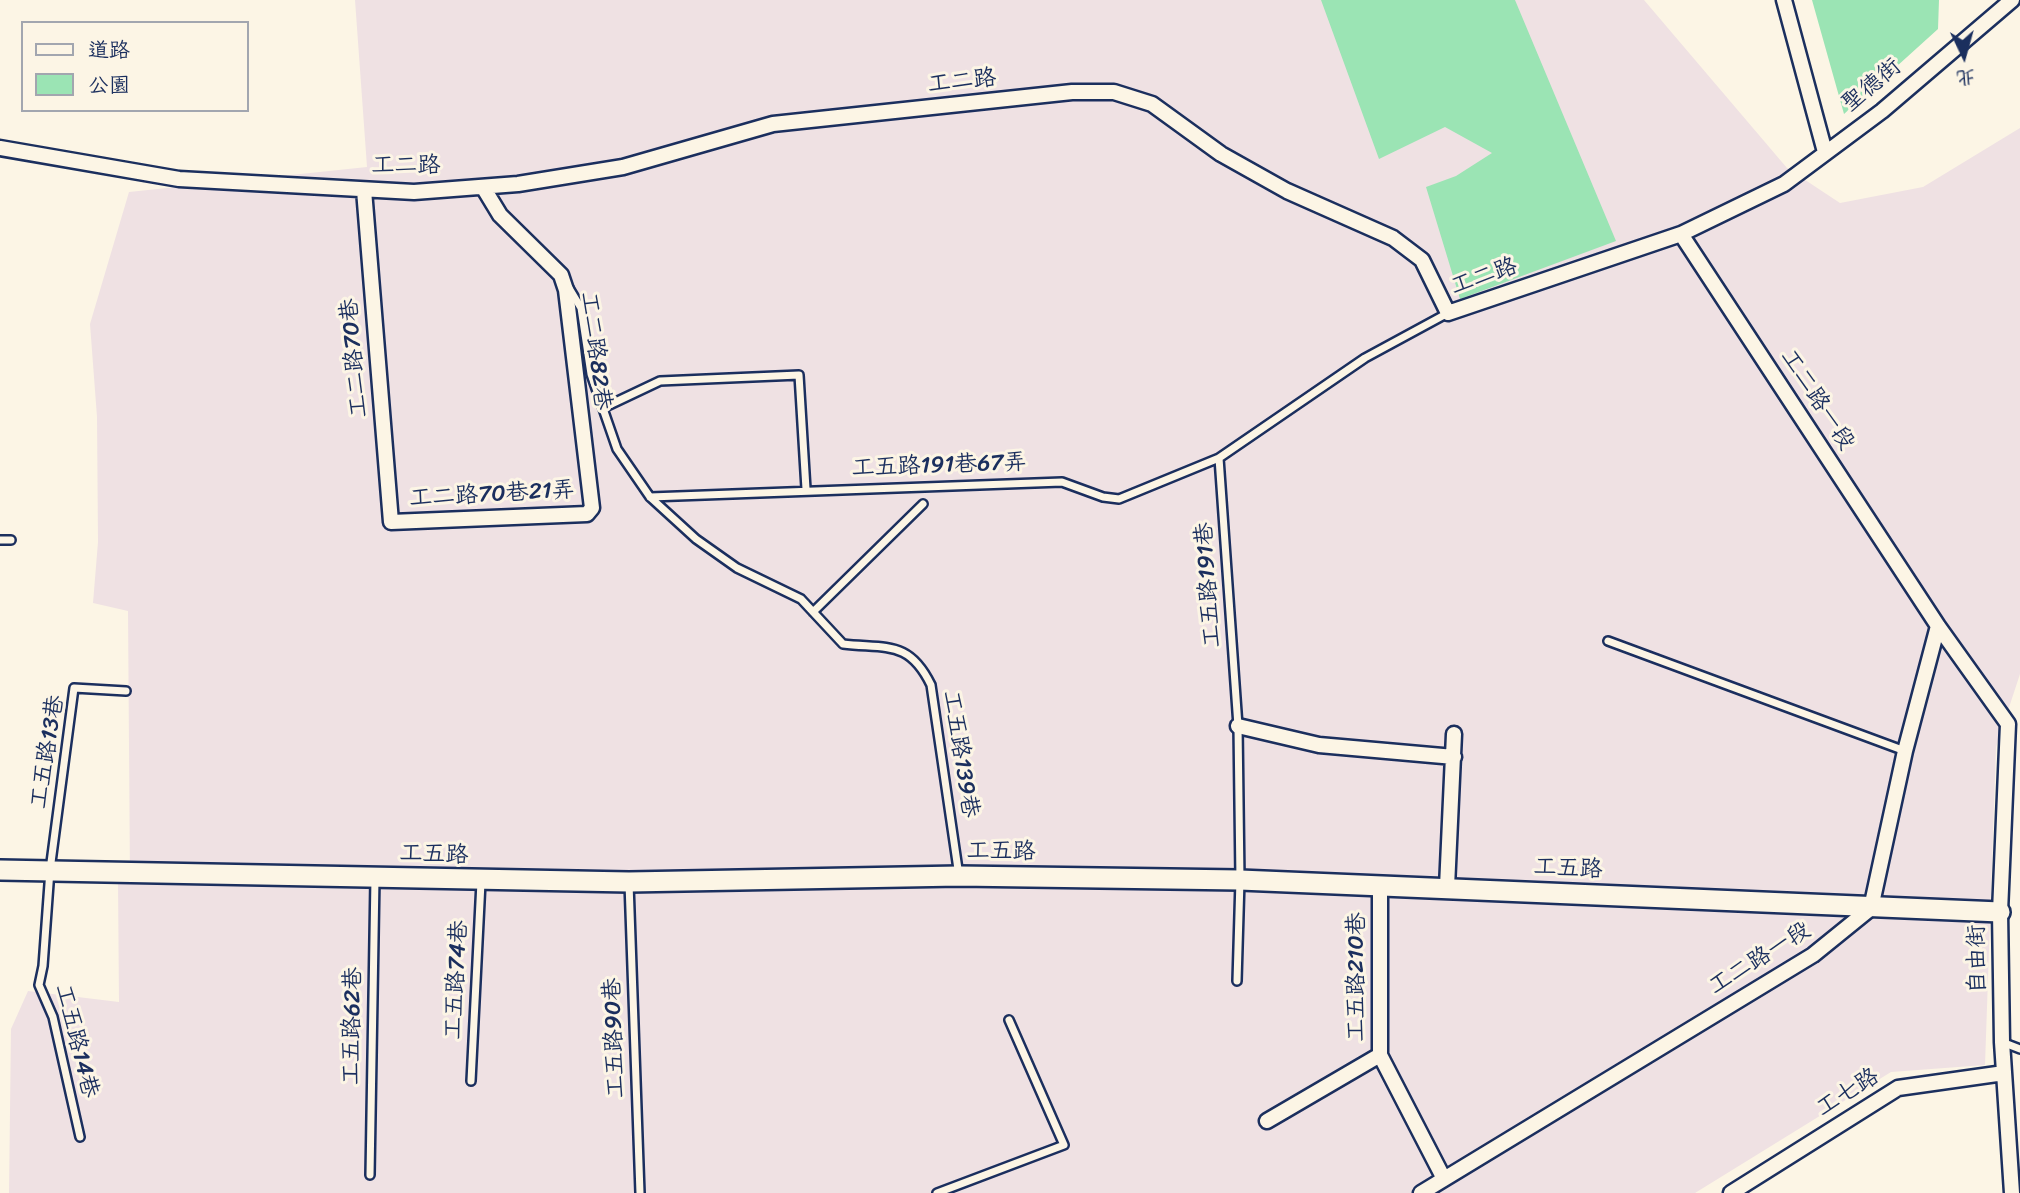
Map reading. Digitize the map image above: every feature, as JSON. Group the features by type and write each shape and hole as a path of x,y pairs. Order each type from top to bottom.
{"street":[{"path":"1784,0 1825,152"},
{"name":"聖德街","path":"1825,152 1882,111 2005,2"},
{"name":"工二路","path":"0,148 178,179 414,192 518,184 622,167 774,124 1072,92 1114,92 1152,104 1221,154 1287,191 1393,238 1422,260 1448,313 1681,233 1784,184 1825,152"},
{"name":"工二路82巷","path":"483,187 500,215 561,275 566,290 592,508"},
{"name":"工二路70巷","path":"365,190 391,522"},
{"name":"工二路一段","path":"1681,233 1938,626 2008,724"},
{"name":"工二路70巷21弄","path":"391,522 587,514 592,508"},
{"path":"1871,908 1905,751 1938,626"},
{"name":"自由街","path":"2008,724 2000,912 2001,1042 2016,1169 2012,1193"},
{"path":"1238,726 1320,745 1454,757"},
{"path":"1447,887 1454,734"},
{"name":"工五路","path":"0,870 481,881 629,882 959,876 1240,880 2000,912"},
{"name":"工五路210巷","path":"1380,887 1380,1055 1443,1177"},
{"name":"工二路一段","path":"1421,1193 1443,1177 1814,955 1871,908"},
{"path":"1267,1121 1380,1055"},
{"name":"工七路","path":"1731,1193 1898,1088 2004,1073"},
{"path":"1999,1193 2016,1169"}],"lane":[{"name":"工五路139巷","path":"561,275 581,308 591,374 617,449 650,496 696,539 737,568 802,599 843,644 906,651 922,666 931,685 959,876"},
{"path":"1219,458 1365,358 1448,313"},
{"path":"603,408 660,381 799,375 806,489"},
{"name":"工五路191巷67弄","path":"650,496 1062,482 1103,497 1119,499 1219,458"},
{"name":"工五路191巷","path":"1219,458 1238,726 1240,880 1237,981"},
{"path":"813,612 923,504"},
{"path":"0,540 11,540"},
{"path":"1608,641 1905,751"},
{"name":"工五路13巷","path":"50,870 74,688 126,691"},
{"name":"工五路14巷","path":"50,870 43,966 39,985 53,1017 80,1137"},
{"name":"工五路62巷","path":"370,1175 375,877"},
{"name":"工五路74巷","path":"471,1081 481,881"},
{"name":"工五路90巷","path":"629,882 640,1193"},
{"path":"937,1193 1064,1145 1009,1020"},
{"path":"2001,1042 2020,1049"}],"shaded area":[{"path":"355,0 1644,0 1787,168 1840,203 1923,187 2020,128 2020,674 1996,747 1985,1065 1891,1072 1695,1193 9,1193 11,1029 28,991 119,1002 118,882 130,881 128,611 93,603 98,542 97,417 90,324 129,192 367,167"}],"green space":[{"path":"1321,0 1515,0 1616,241 1460,299 1426,187 1456,176 1492,153 1445,127 1379,159"},
{"path":"1812,0 1939,0 1938,29 1844,114"}]}
